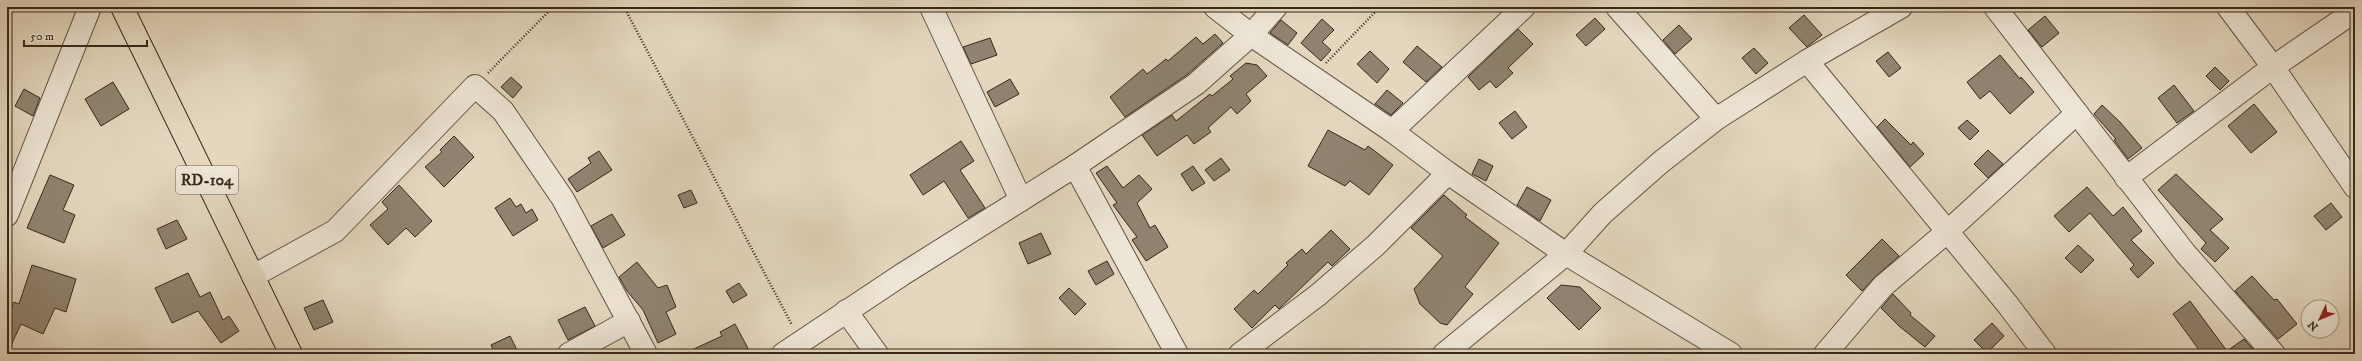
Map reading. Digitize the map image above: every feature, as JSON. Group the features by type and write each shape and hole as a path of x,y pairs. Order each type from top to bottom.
{"main road":[{"name":"RD-104","path":"122,7 291,354"}],"street":[{"path":"7,215 90,7"},
{"path":"931,7 1021,200"},
{"path":"1215,7 1251,35 1392,131 1448,173 1566,254 1731,354"},
{"path":"783,354 846,311 1075,166 1196,84 1251,35 1276,7"},
{"path":"1392,131 1524,7"},
{"path":"1617,7 1716,119"},
{"path":"1444,354 1566,254 1603,213 1661,162 1716,119 1807,61 1901,7"},
{"path":"1995,7 2185,253 2274,354"},
{"path":"2228,7 2273,67 2355,187"},
{"path":"2126,178 2273,67 2355,11"},
{"path":"1807,61 1948,230 2045,354"},
{"path":"253,276 335,231 475,86 503,111 525,141 562,199 629,320 646,354"},
{"path":"1825,354 1883,286 1948,230 2077,113"},
{"path":"1075,166 1177,354"},
{"path":"1240,354 1330,285 1376,245 1448,173"},
{"path":"846,311 877,354"},
{"path":"569,354 629,320"}],"path":[{"path":"475,86 553,7"},
{"path":"624,7 801,342"},
{"path":"1313,77 1380,7"}],"building":[{"path":"1804,15 1822,35 1807,47 1789,28"},
{"path":"2045,16 2059,33 2042,47 2028,30"},
{"path":"1595,18 1605,29 1586,46 1576,35"},
{"path":"1322,19 1334,30 1322,42 1331,50 1321,61 1301,43"},
{"path":"1281,20 1297,33 1288,45 1270,33"},
{"path":"1679,25 1692,39 1675,54 1663,40"},
{"path":"1518,29 1533,44 1508,68 1513,73 1496,88 1490,81 1479,90 1468,77"},
{"path":"1215,34 1223,43 1188,74 1125,117 1110,97 1143,69 1147,74 1166,59 1168,61 1196,37 1203,44"},
{"path":"990,38 997,55 971,64 963,47"},
{"path":"1417,46 1442,67 1426,82 1403,62"},
{"path":"1754,48 1768,63 1756,74 1742,58"},
{"path":"1370,51 1389,69 1377,83 1357,64"},
{"path":"1888,52 1901,68 1889,77 1876,61"},
{"path":"2000,55 2020,79 2021,77 2034,92 2010,114 1990,91 1980,99 1967,82"},
{"path":"1246,63 1257,65 1267,76 1246,94 1251,101 1237,114 1231,107 1208,128 1211,132 1194,144 1187,135 1157,156 1142,135 1172,115 1176,121 1210,94 1212,96 1233,79 1230,76"},
{"path":"2215,67 2229,81 2220,90 2206,76"},
{"path":"511,77 522,87 513,98 501,87"},
{"path":"1010,79 1019,94 995,107 987,92"},
{"path":"113,82 129,109 101,126 85,99"},
{"path":"2174,85 2194,111 2177,123 2158,98"},
{"path":"24,89 40,98 33,116 15,106"},
{"path":"1387,90 1403,103 1391,115 1375,104"},
{"path":"2254,104 2277,132 2251,153 2228,126"},
{"path":"2102,105 2120,122 2142,148 2128,159 2114,140 2116,139 2094,114"},
{"path":"1515,111 1527,127 1512,139 1499,123"},
{"path":"1885,119 1911,145 1913,142 1924,154 1910,167 1877,127"},
{"path":"1967,120 1979,131 1970,140 1958,128"},
{"path":"1328,130 1365,150 1368,146 1393,165 1369,195 1350,181 1345,186 1308,166"},
{"path":"454,136 474,157 444,187 425,167 442,152 440,150"},
{"path":"961,141 974,161 960,170 985,208 968,218 944,181 923,195 910,175"},
{"path":"1988,150 2003,164 1988,178 1974,164"},
{"path":"599,151 612,170 577,192 568,179 591,163 588,158"},
{"path":"1221,158 1230,170 1214,181 1205,170"},
{"path":"1479,159 1493,166 1486,181 1472,174"},
{"path":"1107,166 1123,188 1139,175 1152,189 1137,203 1150,228 1155,225 1168,247 1146,261 1132,240 1137,237 1113,205 1117,203 1096,173"},
{"path":"1193,166 1205,183 1192,191 1181,174"},
{"path":"2176,174 2223,219 2210,230 2229,248 2215,262 2201,249 2206,243 2158,190"},
{"path":"50,175 74,185 63,210 75,215 64,243 27,228"},
{"path":"399,185 432,221 415,237 406,228 388,245 370,225 388,209 382,202"},
{"path":"1527,187 1551,200 1540,221 1517,205"},
{"path":"2087,187 2113,216 2123,207 2142,231 2131,240 2154,263 2138,278 2130,269 2134,265 2090,213 2069,232 2054,216"},
{"path":"691,190 697,203 684,208 678,195"},
{"path":"1444,195 1467,215 1465,217 1499,243 1465,287 1473,294 1447,325 1440,323 1420,304 1414,289 1443,256 1411,228"},
{"path":"510,198 516,207 521,204 526,213 532,209 538,220 513,236 495,208"},
{"path":"2331,203 2342,217 2326,230 2314,216"},
{"path":"612,214 625,235 603,248 591,226"},
{"path":"177,220 187,239 166,249 157,229"},
{"path":"1331,230 1350,249 1332,266 1328,262 1279,309 1275,305 1252,328 1234,309 1254,290 1258,294 1288,265 1286,263 1302,249 1306,254"},
{"path":"1041,233 1051,254 1028,264 1019,243"},
{"path":"1882,239 1899,256 1875,277 1862,291 1846,275"},
{"path":"2078,245 2094,260 2081,273 2065,258"},
{"path":"1107,261 1114,274 1096,285 1088,271"},
{"path":"637,262 658,288 667,285 676,307 666,312 676,334 658,343 643,310 627,291 619,277"},
{"path":"32,265 76,279 66,312 55,308 43,334 21,324 7,354 7,317 14,302 19,304"},
{"path":"188,273 200,297 210,292 223,320 229,316 239,331 221,343 198,311 172,323 155,288"},
{"path":"2252,276 2274,300 2277,299 2297,324 2278,339 2235,291"},
{"path":"739,283 747,295 733,303 726,291"},
{"path":"1561,285 1580,287 1601,308 1579,330 1547,298"},
{"path":"1069,288 1086,304 1075,315 1059,298"},
{"path":"1893,294 1911,313 1910,315 1935,336 1925,347 1899,326 1881,308"},
{"path":"323,300 333,322 314,330 304,308"},
{"path":"2190,301 2227,351 2244,339 2257,354 2202,354 2173,314"},
{"path":"585,307 595,326 568,340 558,320"},
{"path":"1992,323 2004,336 1987,353 1974,340"},
{"path":"735,324 751,354 683,354 722,336 720,332"},
{"path":"510,336 519,354 495,354 491,345"}]}
